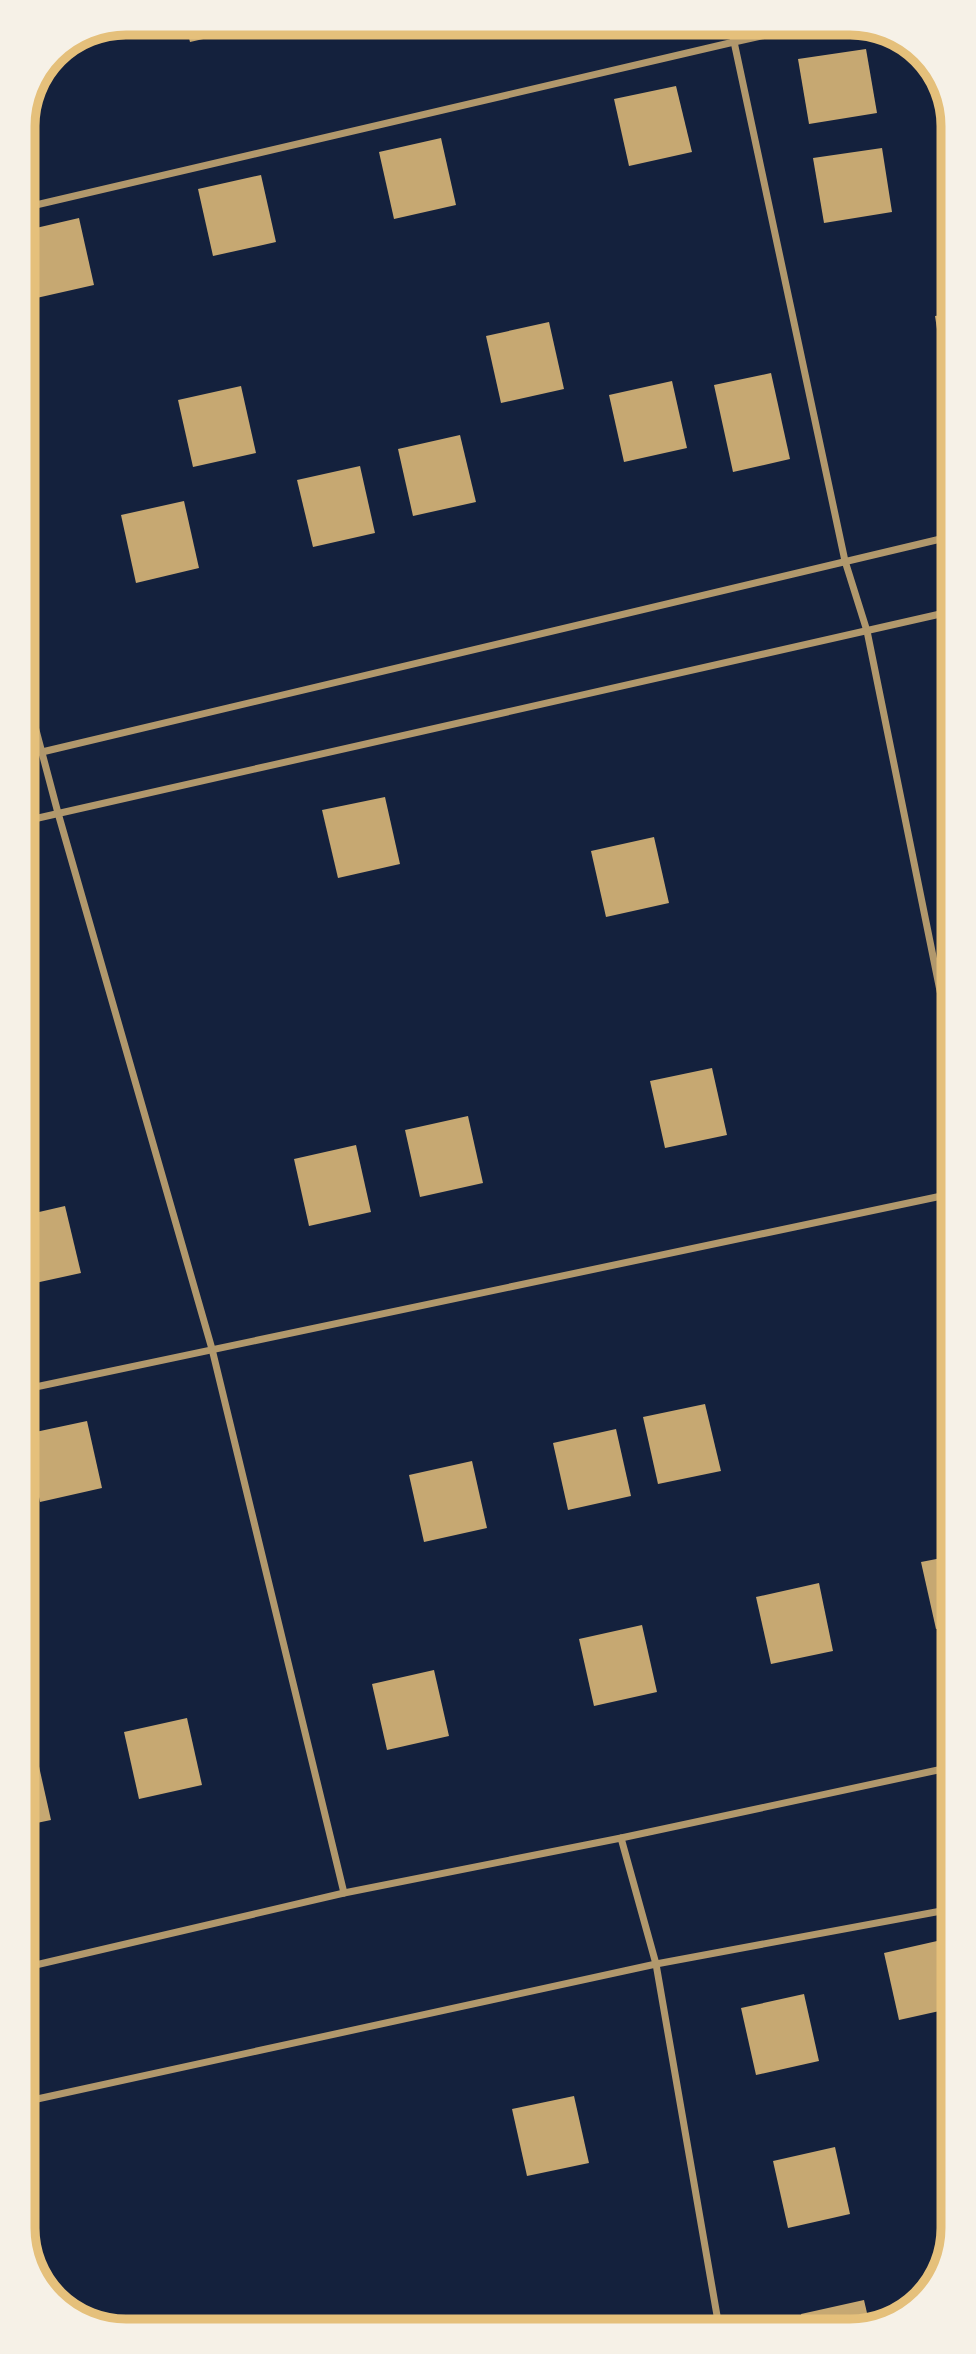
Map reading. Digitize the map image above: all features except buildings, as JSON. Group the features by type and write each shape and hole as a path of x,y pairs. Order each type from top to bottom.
{"street":[{"path":"733,35 845,561 867,631 941,996"},
{"path":"35,205 766,35"},
{"path":"42,752 941,539"},
{"path":"35,819 941,614"},
{"path":"35,726 212,1349 344,1893"},
{"path":"35,1387 941,1196"},
{"path":"35,1965 344,1893 621,1838 941,1769"},
{"path":"621,1838 656,1964 718,2319"},
{"path":"35,2099 656,1964 941,1911"}],"lane":[{"path":"35,754 42,752"}]}
